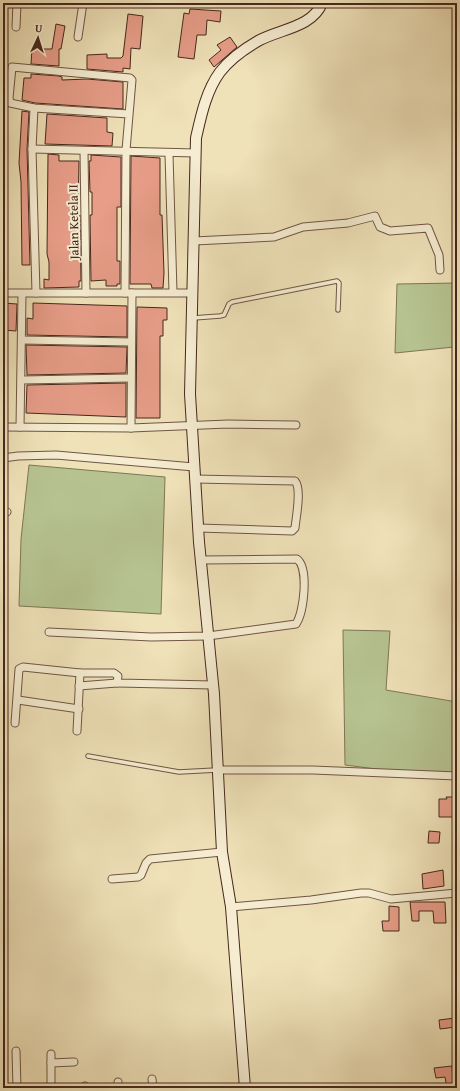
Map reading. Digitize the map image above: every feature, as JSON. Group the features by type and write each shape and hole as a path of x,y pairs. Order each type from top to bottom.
{"street":[{"path":"16,27 17,3"},
{"path":"78,36 82,3"},
{"path":"245,1088 231,907 222,852 213,685 198,528 190,394 196,138 202,111 212,85 220,72 232,60 258,41 304,22 314,16 322,3"},
{"path":"129,114 34,108 10,103 9,98 12,67 130,78 132,82 126,150 129,293 132,342 130,378 131,428"},
{"path":"34,108 32,149 36,293"},
{"path":"32,149 84,151 126,150 169,154 196,153"},
{"name":"Jalan Ketela II","path":"84,151 86,293"},
{"path":"169,154 173,292"},
{"path":"194,241 274,237 303,227 348,223 375,216 380,227 390,231 428,228 439,255 440,270"},
{"path":"3,293 193,293"},
{"path":"20,427 22,380 22,294"},
{"path":"22,340 132,342"},
{"path":"22,380 130,378"},
{"path":"3,427 131,428 192,427 228,424 296,425"},
{"path":"3,458 56,455 194,467"},
{"path":"195,479 295,481 298,484 299,493 295,528 292,531 198,528"},
{"path":"49,632 151,637 208,636 296,624 303,607 303,568 297,558 201,560"},
{"path":"15,723 21,668 80,673 114,673 118,676 117,683"},
{"path":"77,731 80,673"},
{"path":"80,686 117,683 213,685"},
{"path":"18,700 79,709"},
{"path":"217,770 313,770 457,776"},
{"path":"112,879 138,878 141,875 146,863 150,859 222,852"},
{"path":"231,907 311,900 361,893 369,893 392,899 457,893"},
{"path":"16,1051 17,1088"},
{"path":"51,1054 51,1088"},
{"path":"51,1063 74,1062"},
{"path":"152,1079 153,1088"}],"lane":[{"path":"192,318 224,315 228,304 232,302 337,280 340,283 338,310"},
{"path":"88,756 179,772 217,770"}],"green space":[{"path":"457,283 457,330 454,347 395,353 397,284"},
{"path":"29,465 165,477 161,614 19,606 21,539"},
{"path":"343,630 390,631 386,690 457,702 457,773 415,774 345,765"}],"building":[{"path":"190,9 221,11 220,22 207,20 206,35 197,35 194,59 178,57 184,13 189,14"},
{"path":"128,14 143,16 140,49 131,48 130,69 123,68 123,72 87,69 87,55 107,54 107,58 121,58 123,56"},
{"path":"56,24 65,26 61,49 59,49 59,66 31,64 32,49 52,49"},
{"path":"230,37 237,47 214,67 209,60 221,50 217,45"},
{"path":"31,74 59,76 62,77 62,80 87,79 123,82 123,109 35,103 22,100 24,78 31,78"},
{"path":"22,111 29,112 27,149 30,265 22,265 21,182 19,163"},
{"path":"47,114 107,118 107,132 113,133 112,146 45,144"},
{"path":"48,154 59,155 59,161 79,161 78,215 80,215 81,281 79,281 79,287 44,288 44,279 49,280 49,262 47,254"},
{"path":"91,155 121,157 121,207 117,207 117,261 120,261 120,284 117,284 117,286 106,286 106,280 91,281 90,215 92,215 92,192 90,192 89,161 91,161"},
{"path":"131,156 160,158 160,215 162,215 164,273 163,288 152,288 151,284 130,284"},
{"path":"3,303 17,304 16,331 3,330"},
{"path":"33,303 127,306 127,337 27,335 27,318 33,319"},
{"path":"137,307 167,308 167,320 163,320 163,336 160,336 160,418 136,418"},
{"path":"26,345 127,347 126,373 27,375"},
{"path":"126,383 126,417 26,413 27,385"},
{"path":"446,797 457,797 457,817 439,817 439,799 447,799"},
{"path":"429,831 440,832 439,843 428,843"},
{"path":"443,870 444,886 423,889 422,874"},
{"path":"410,902 445,902 446,923 434,923 433,911 419,911 419,921 412,921"},
{"path":"389,906 399,907 399,931 383,931 382,921 389,921"},
{"path":"455,1018 456,1027 440,1029 439,1020"},
{"path":"452,1066 453,1079 457,1078 457,1087 447,1088 445,1077 436,1078 434,1068"}]}
